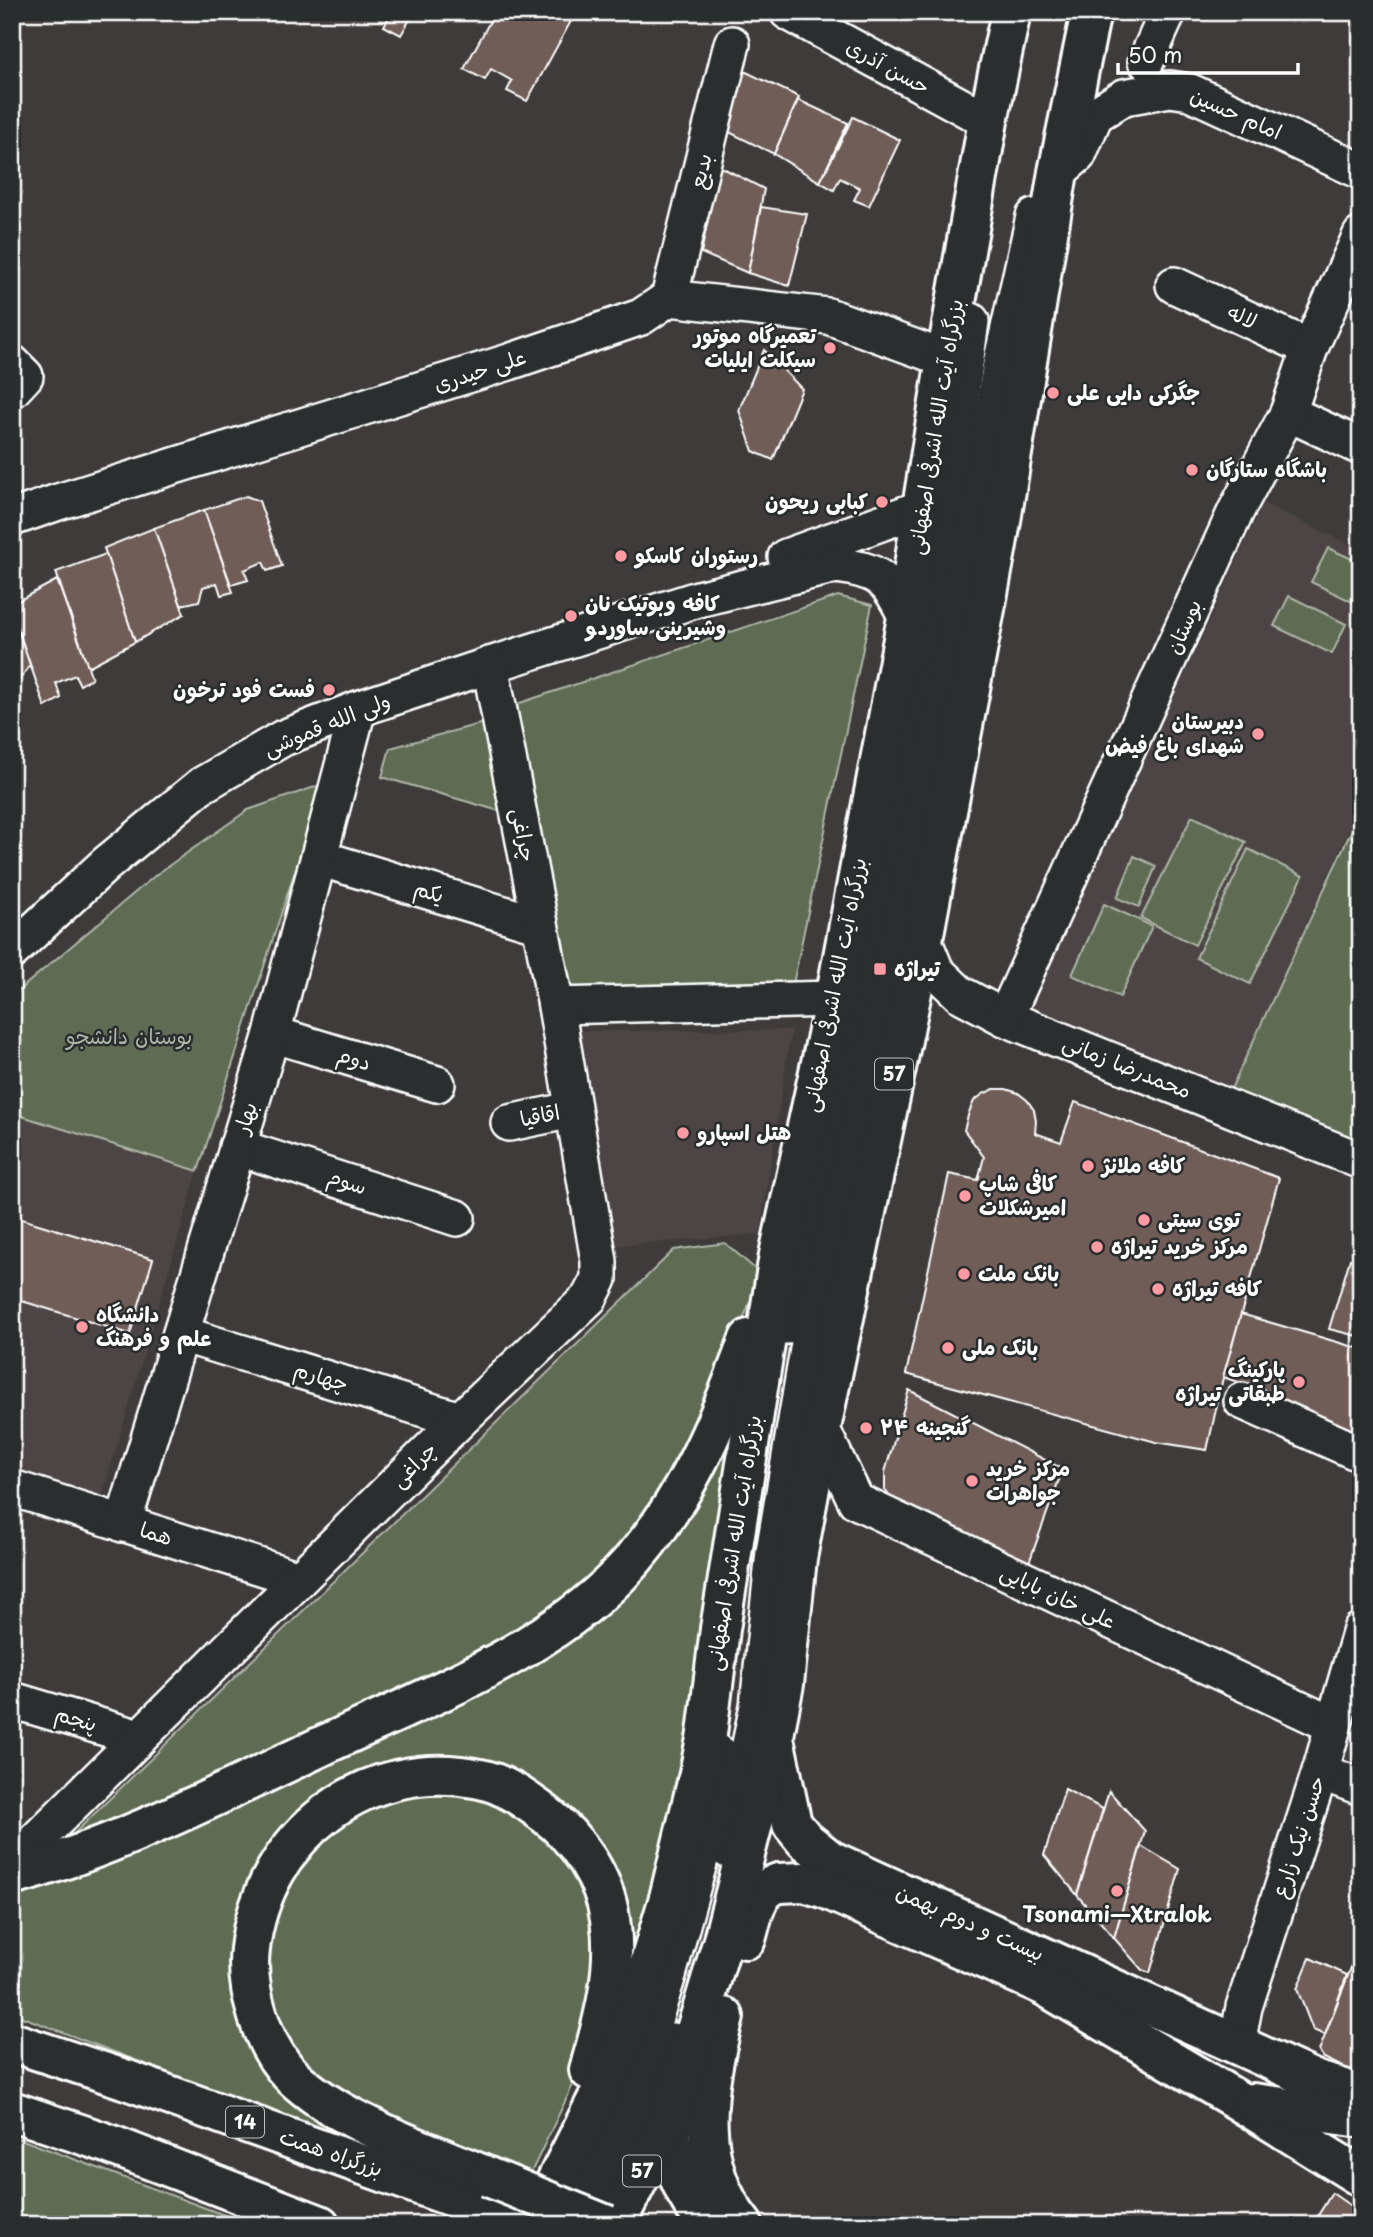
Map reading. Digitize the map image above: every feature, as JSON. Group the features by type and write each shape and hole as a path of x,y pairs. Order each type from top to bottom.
{"main road":[{"name":"بزرگراه آیت الله اشرفی اصفهانی","path":"533,2225 602,2090 626,2033 669,1898 707,1734 720,1629 779,1255 835,999 907,618 946,359 988,121 1012,12"},
{"name":"57","path":"615,2225 670,2117 723,1940 774,1739 784,1684 797,1558 821,1428 923,939 997,545 1058,172 1090,18"},
{"path":"21,1861 138,1832 447,1687 538,1640 569,1620 606,1588 635,1557 670,1511 694,1471 737,1371 779,1255"},
{"name":"بیست و دوم بهمن","path":"774,1739 792,1824 805,1840 830,1860 1317,2081 1361,2094"},
{"path":"533,2225 586,2078 600,2030 609,1979 611,1944 610,1919 600,1884 582,1849 556,1822 524,1799 482,1779 437,1774 398,1779 331,1807 309,1827 271,1878 251,1934 248,1966 255,2010 267,2039 290,2074 326,2105 482,2190 607,2225"},
{"name":"بیست و دوم بهمن","path":"743,2225 718,2184 709,2155 707,2127 710,2079 720,2033 757,1902 766,1888 779,1883 804,1882 826,1889 1043,1985 1361,2177"},
{"name":"بزرگراه همت","path":"12,2042 482,2190 533,2225"},
{"path":"1237,2044 1232,2070 1237,2100 1361,2118"},
{"path":"12,2111 104,2142 320,2225"},
{"path":"670,2117 669,2140 681,2184 709,2225"}],"street":[{"name":"حسن آذری","path":"788,12 988,121"},
{"path":"565,2225 587,2184 638,2071 708,1830 729,1706 749,1541 796,1271 854,1011 927,638 1012,12"},
{"path":"1146,61 1168,12"},
{"path":"595,2225 651,2106 709,1929 732,1834 758,1706 774,1552 812,1326 864,1105 924,803 1001,365 1058,111 1090,18"},
{"name":"بدیع","path":"669,298 732,44"},
{"name":"امام حسین","path":"1058,172 1078,155 1095,115 1124,97 1170,89 1190,92 1361,171"},
{"name":"بوستان","path":"1005,1018 1236,511 1288,413 1310,348 1361,235"},
{"name":"لاله","path":"1174,285 1310,348"},
{"path":"669,298 828,316 946,359"},
{"name":"علی حیدری","path":"12,519 58,502 509,362 641,317 669,298"},
{"path":"12,363 25,376 12,390"},
{"path":"1288,413 1361,447"},
{"name":"ولی الله قموشی","path":"698,599 773,562 922,508"},
{"name":"ولی الله قموشی","path":"12,951 106,864 202,785 283,738 358,709 698,599 836,565 858,568 877,576 892,588 907,618"},
{"name":"چراغی","path":"21,1861 139,1738 299,1579 460,1420 589,1298 599,1279 599,1261 556,1006 490,665"},
{"name":"بهار","path":"123,1524 272,1034 358,709"},
{"name":"یکم","path":"319,858 540,925"},
{"name":"محمدرضا زمانی","path":"923,939 936,971 960,994 1005,1018 1361,1161"},
{"path":"556,1006 835,999"},
{"name":"دوم","path":"272,1034 437,1084"},
{"name":"اقاقیا","path":"509,1123 572,1110"},
{"name":"سوم","path":"237,1147 457,1218"},
{"name":"چهارم","path":"181,1334 460,1420"},
{"path":"1242,1401 1361,1454"},
{"name":"علی خان بابایی","path":"821,1428 856,1501 1333,1725"},
{"name":"هما","path":"12,1488 299,1579"},
{"name":"حسن نیک زارع","path":"1237,2044 1244,2007 1320,1772 1361,1630"},
{"name":"پنجم","path":"12,1700 139,1738"},
{"path":"1320,1772 1361,1787"}],"shaded area":[{"name":"دبیرستان شهدای باغ فیض","path":"1263,503 1361,550 1361,803 1230,1091 1019,1009 1189,666"},
{"name":"هتل اسپارو","path":"791,1030 760,1234 609,1246 573,1031"},
{"name":"دانشگاه علم و فرهنگ","path":"12,1113 198,1171 98,1510 12,1483"}],"green space":[{"path":"1328,548 1361,563 1361,606 1311,582"},
{"path":"838,596 872,605 792,989 560,994 517,704"},
{"path":"1289,596 1346,624 1332,654 1274,626"},
{"path":"487,722 503,812 382,777 390,748"},
{"name":"بوستان دانشجو","path":"323,784 198,1171 12,1113 12,996 157,874 248,810"},
{"path":"1361,810 1361,1149 1230,1091"},
{"path":"1192,816 1246,842 1195,945 1141,918"},
{"path":"1248,849 1303,876 1250,984 1196,958"},
{"path":"1134,856 1156,866 1139,907 1117,898"},
{"path":"1104,904 1152,926 1120,997 1072,975"},
{"path":"725,1243 761,1274 677,1487 633,1543 511,1645 56,1851 674,1250"},
{"path":"745,1374 700,1696 630,1992 617,1894 454,1762 272,1851 252,2037 465,2181 256,2106 12,2013 12,1891 561,1640"},
{"path":"406,1790 494,1797 563,1843 598,1926 589,2028 572,2087 528,2179 360,2110 289,2053 264,1970 280,1887 334,1821"},
{"path":"12,2136 251,2225 180,2222 165,2225 12,2225"}],"building":[{"path":"381,12 414,12 401,35 384,26 389,17"},
{"path":"495,12 576,12 527,101 507,91 512,81 491,69 485,80 464,69"},
{"path":"744,71 799,97 774,154 729,132"},
{"path":"798,100 848,123 820,182 774,154"},
{"path":"853,117 900,140 869,206 854,200 860,188 840,178 834,190 820,182"},
{"path":"719,166 764,189 748,273 701,253"},
{"path":"761,207 807,214 789,286 748,273"},
{"path":"764,350 802,389 773,460 753,451 739,410"},
{"path":"246,496 259,501 282,566 267,571 263,562 244,570 248,580 231,585 204,510"},
{"path":"204,510 233,592 221,595 217,583 203,587 199,601 181,605 154,528"},
{"path":"154,528 184,614 135,642 104,548"},
{"path":"106,554 135,642 88,667 56,572"},
{"path":"57,580 92,678 80,685 75,675 56,683 61,698 45,707 12,612 12,604"},
{"path":"12,612 30,665 12,690"},
{"name":"مرکز خرید تیراژه","path":"994,1089 1018,1093 1027,1100 1034,1110 1035,1133 1061,1142 1075,1102 1279,1178 1222,1382 1207,1450 1156,1442 906,1374 949,1174 978,1180 984,1157 964,1130 974,1101"},
{"path":"12,1216 153,1259 130,1334 12,1298"},
{"path":"1350,1259 1361,1262 1361,1337 1329,1329"},
{"name":"پارکینگ طبقاتی تیراژه","path":"1241,1314 1361,1349 1361,1450 1250,1386 1223,1377"},
{"name":"مرکز خرید جواهرات","path":"909,1390 1063,1469 1027,1568 895,1504 885,1490 885,1472"},
{"path":"1065,1789 1103,1809 1077,1895 1044,1855"},
{"path":"1109,1791 1145,1831 1114,1938 1077,1895"},
{"path":"1141,1846 1180,1869 1150,1973 1142,1970 1114,1938"},
{"path":"1310,1958 1347,1975 1325,2035 1313,2030 1297,1989"},
{"path":"1354,1960 1361,1964 1361,2076 1324,2058 1319,2051"},
{"path":"1332,2193 1361,2213 1361,2225 1312,2225"}],"place":[{"name":"تعمیرگاه موتور سیکلت ایلیات","path":"830,348"},
{"name":"جگرکی دایی علی","path":"1053,393"},
{"name":"باشگاه ستارگان","path":"1192,470"},
{"name":"کبابی ریحون","path":"882,502"},
{"name":"رستوران کاسکو","path":"621,556"},
{"name":"کافه وبوتیک نان وشیرینی ساوردو","path":"571,616"},
{"name":"فست فود ترخون","path":"329,690"},
{"name":"دبیرستان شهدای باغ فیض","path":"1258,734"},
{"name":"تیراژه","path":"880,969"},
{"name":"هتل اسپارو","path":"683,1133"},
{"name":"کافه ملانژ","path":"1088,1166"},
{"name":"کافی شاپ امیرشکلات","path":"965,1196"},
{"name":"توی سیتی","path":"1144,1220"},
{"name":"مرکز خرید تیراژه","path":"1097,1247"},
{"name":"بانک ملت","path":"964,1274"},
{"name":"کافه تیراژه","path":"1158,1289"},
{"name":"دانشگاه علم و فرهنگ","path":"82,1327"},
{"name":"بانک ملی","path":"948,1348"},
{"name":"پارکینگ طبقاتی تیراژه","path":"1299,1382"},
{"name":"گنجینه ۲۴","path":"866,1428"},
{"name":"مرکز خرید جواهرات","path":"972,1481"},
{"name":"Tsonami—Xtralok","path":"1117,1891"}]}
